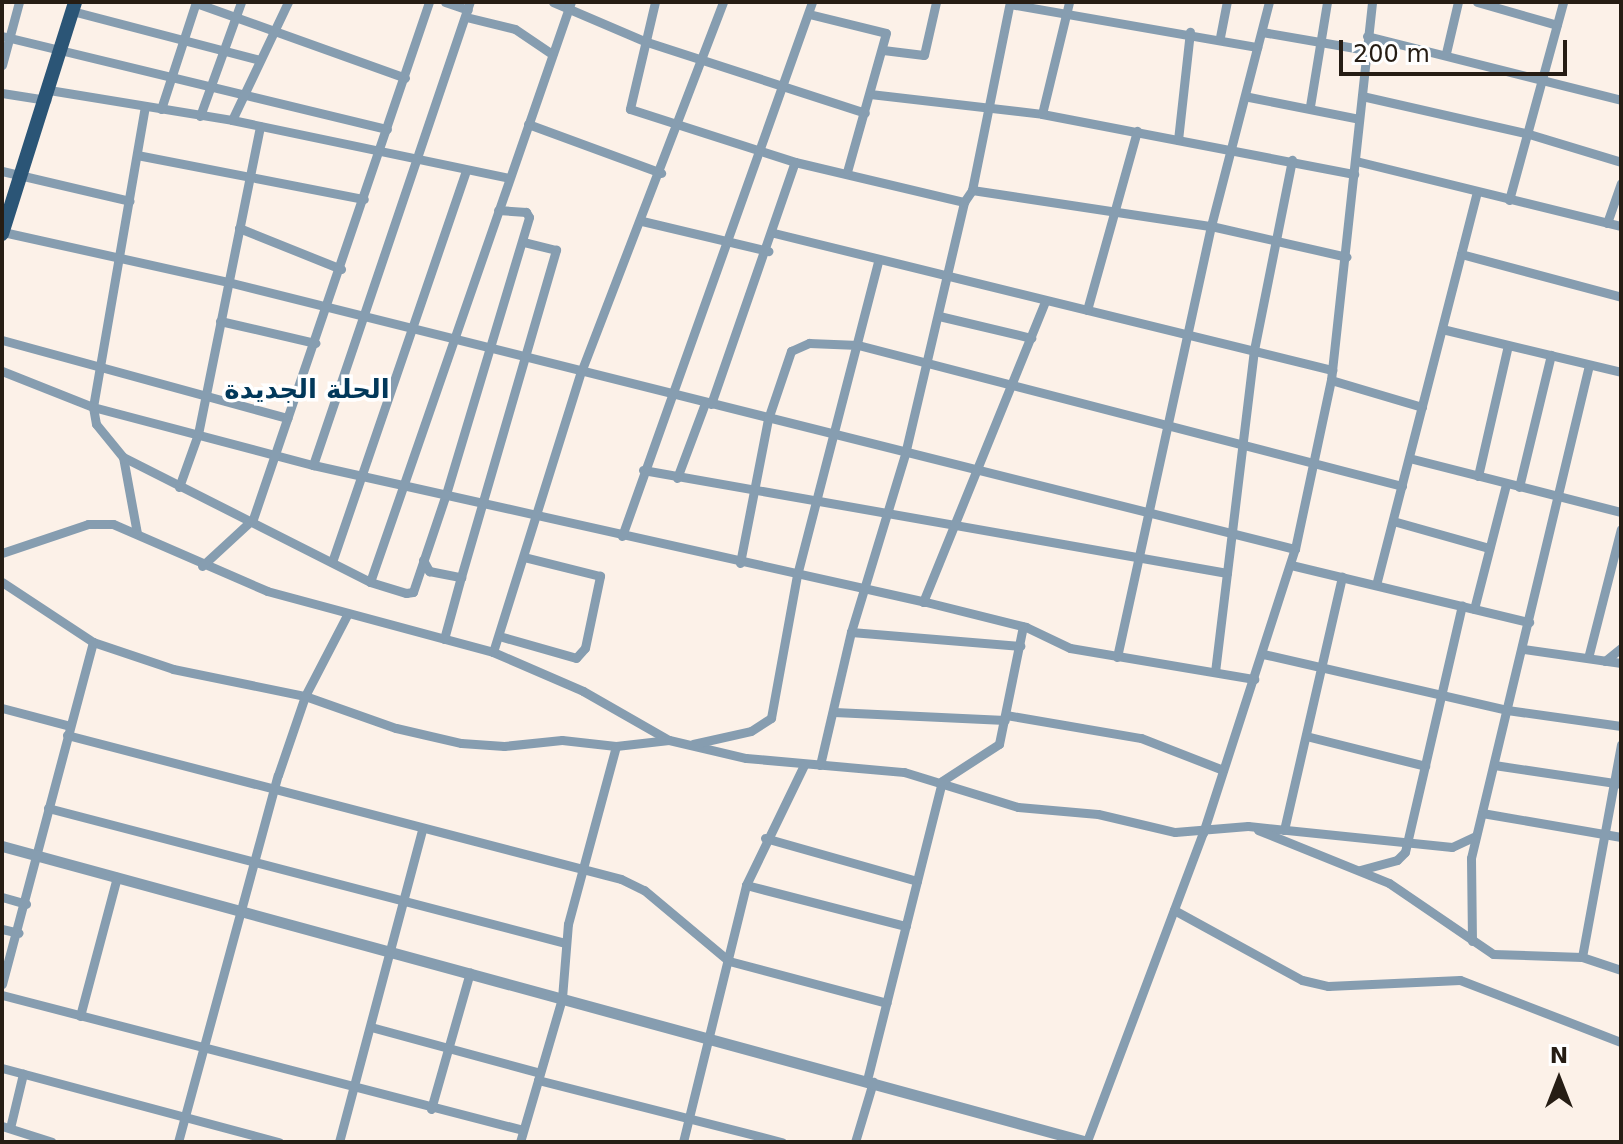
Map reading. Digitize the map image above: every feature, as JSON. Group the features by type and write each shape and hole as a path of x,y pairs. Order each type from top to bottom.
{"main road":[{"path":"2,233 61,53 73,6"}],"street":[{"path":"2,65 6,37 19,2"},
{"path":"200,116 226,51 241,2"},
{"path":"232,120 288,2"},
{"path":"202,566 253,519 341,269 429,2"},
{"path":"445,2 515,29 552,54"},
{"path":"553,2 570,5 647,42 865,113"},
{"path":"655,2 647,42 628,104 673,127 795,162 964,202"},
{"path":"493,652 581,372 661,173 673,127 704,61 723,2"},
{"path":"622,536 669,394 784,88 812,2"},
{"path":"883,50 924,55 936,2"},
{"path":"1220,37 1227,2"},
{"path":"1117,657 1135,557 1168,426 1211,226 1249,97 1257,47 1269,2"},
{"path":"1310,106 1327,2"},
{"path":"2,847 1087,1141 1203,833 1291,565 1316,462 1332,375 1372,2"},
{"path":"1446,53 1458,2"},
{"path":"1477,2 1557,25"},
{"path":"1509,200 1563,2"},
{"path":"161,109 196,3 405,78"},
{"path":"820,765 851,632 905,454 964,202 972,190 1010,3 1068,7 1257,47"},
{"path":"370,582 570,5"},
{"path":"73,6 260,60"},
{"path":"1042,114 1068,7"},
{"path":"313,465 468,9"},
{"path":"809,14 883,31 883,50 847,172"},
{"path":"1178,140 1190,32"},
{"path":"1262,32 1366,50"},
{"path":"1367,36 1446,53 1621,100"},
{"path":"6,37 61,53 387,129"},
{"path":"2,93 145,106 232,120 509,178"},
{"path":"870,94 1042,114 1137,131 1233,154 1292,160 1354,174"},
{"path":"1362,96 1529,134 1621,162"},
{"path":"1249,97 1310,106 1359,119"},
{"path":"145,106 102,370 93,407 106,442 123,457 179,487 253,519 370,582 410,594 446,494 523,242 528,214 498,210"},
{"path":"528,124 661,173"},
{"path":"179,487 198,434 260,126"},
{"path":"1087,310 1137,131"},
{"path":"137,155 250,173 364,199"},
{"path":"1215,672 1246,444 1254,350 1292,160"},
{"path":"1356,161 1621,226"},
{"path":"677,478 768,251 795,162"},
{"path":"332,562 466,170"},
{"path":"2,171 130,201"},
{"path":"1607,223 1621,183"},
{"path":"972,190 1211,226 1347,257"},
{"path":"1376,585 1477,193"},
{"path":"642,221 728,239 768,251"},
{"path":"239,228 341,269"},
{"path":"2,233 228,282 1147,515 1295,549"},
{"path":"774,233 1254,350 1422,407"},
{"path":"444,639 556,250 523,242"},
{"path":"1461,254 1621,297"},
{"path":"693,744 751,731 771,718 797,575 820,497 879,259"},
{"path":"923,602 1045,301"},
{"path":"939,316 1031,338"},
{"path":"220,321 315,343"},
{"path":"1442,329 1621,372"},
{"path":"2,340 102,370 206,394 288,418"},
{"path":"740,563 768,419 791,351 809,343 858,345 1402,486"},
{"path":"1478,476 1508,345"},
{"path":"1519,487 1551,355"},
{"path":"1472,941 1468,873 1589,365"},
{"path":"2,371 93,407 276,456 1023,626 1070,648 1254,679"},
{"path":"123,457 137,533"},
{"path":"1409,458 1621,512"},
{"path":"643,470 677,478 820,497 1227,573"},
{"path":"1474,609 1506,484"},
{"path":"1393,521 1489,548"},
{"path":"2,553 88,524 113,524 202,566 347,615 493,652 620,709 669,740"},
{"path":"1588,658 1621,529"},
{"path":"499,636 576,658 585,648 600,576 524,557"},
{"path":"423,560 429,571 461,577"},
{"path":"1291,565 1529,622"},
{"path":"1284,830 1342,577"},
{"path":"2,582 93,642 238,686 305,696 396,728 461,743 504,746 562,740 616,746 669,740 721,754 804,765 904,772 1043,812 1098,814 1156,829 1203,833 1226,825 1248,826 1407,845 1452,847 1476,836"},
{"path":"1360,870 1397,860 1407,845 1462,606"},
{"path":"178,1142 200,1049 274,789 305,696 347,615"},
{"path":"855,1142 942,781 995,749 1006,717 1023,626"},
{"path":"851,632 1020,646"},
{"path":"2,984 19,933 48,808 93,642"},
{"path":"1605,661 1621,648"},
{"path":"1523,649 1621,663"},
{"path":"1263,654 1507,710 1621,726"},
{"path":"2,708 274,789 582,870 644,890 729,961 887,1003"},
{"path":"834,712 1006,717 1141,738 1223,770"},
{"path":"1306,736 1425,766"},
{"path":"1582,957 1604,834 1617,783 1621,745"},
{"path":"520,1142 562,998 565,943 616,746"},
{"path":"683,1142 746,885 765,838 804,765"},
{"path":"1494,765 1617,783"},
{"path":"48,808 565,943"},
{"path":"1482,813 1621,837"},
{"path":"1248,826 1389,883 1472,941 1503,956 1582,957 1621,970"},
{"path":"339,1142 422,830"},
{"path":"765,838 917,881"},
{"path":"80,1016 117,877"},
{"path":"746,885 906,926"},
{"path":"2,897 26,904"},
{"path":"1174,910 1302,980 1328,986 1460,980 1621,1042"},
{"path":"2,929 19,933"},
{"path":"431,1109 470,972"},
{"path":"2,995 431,1109 523,1130"},
{"path":"371,1027 690,1119 782,1142"},
{"path":"2,1068 279,1142"},
{"path":"23,1074 6,1127 52,1142"}],"district":[{"name":"الحلة الجديدة","path":"307,390"}]}
